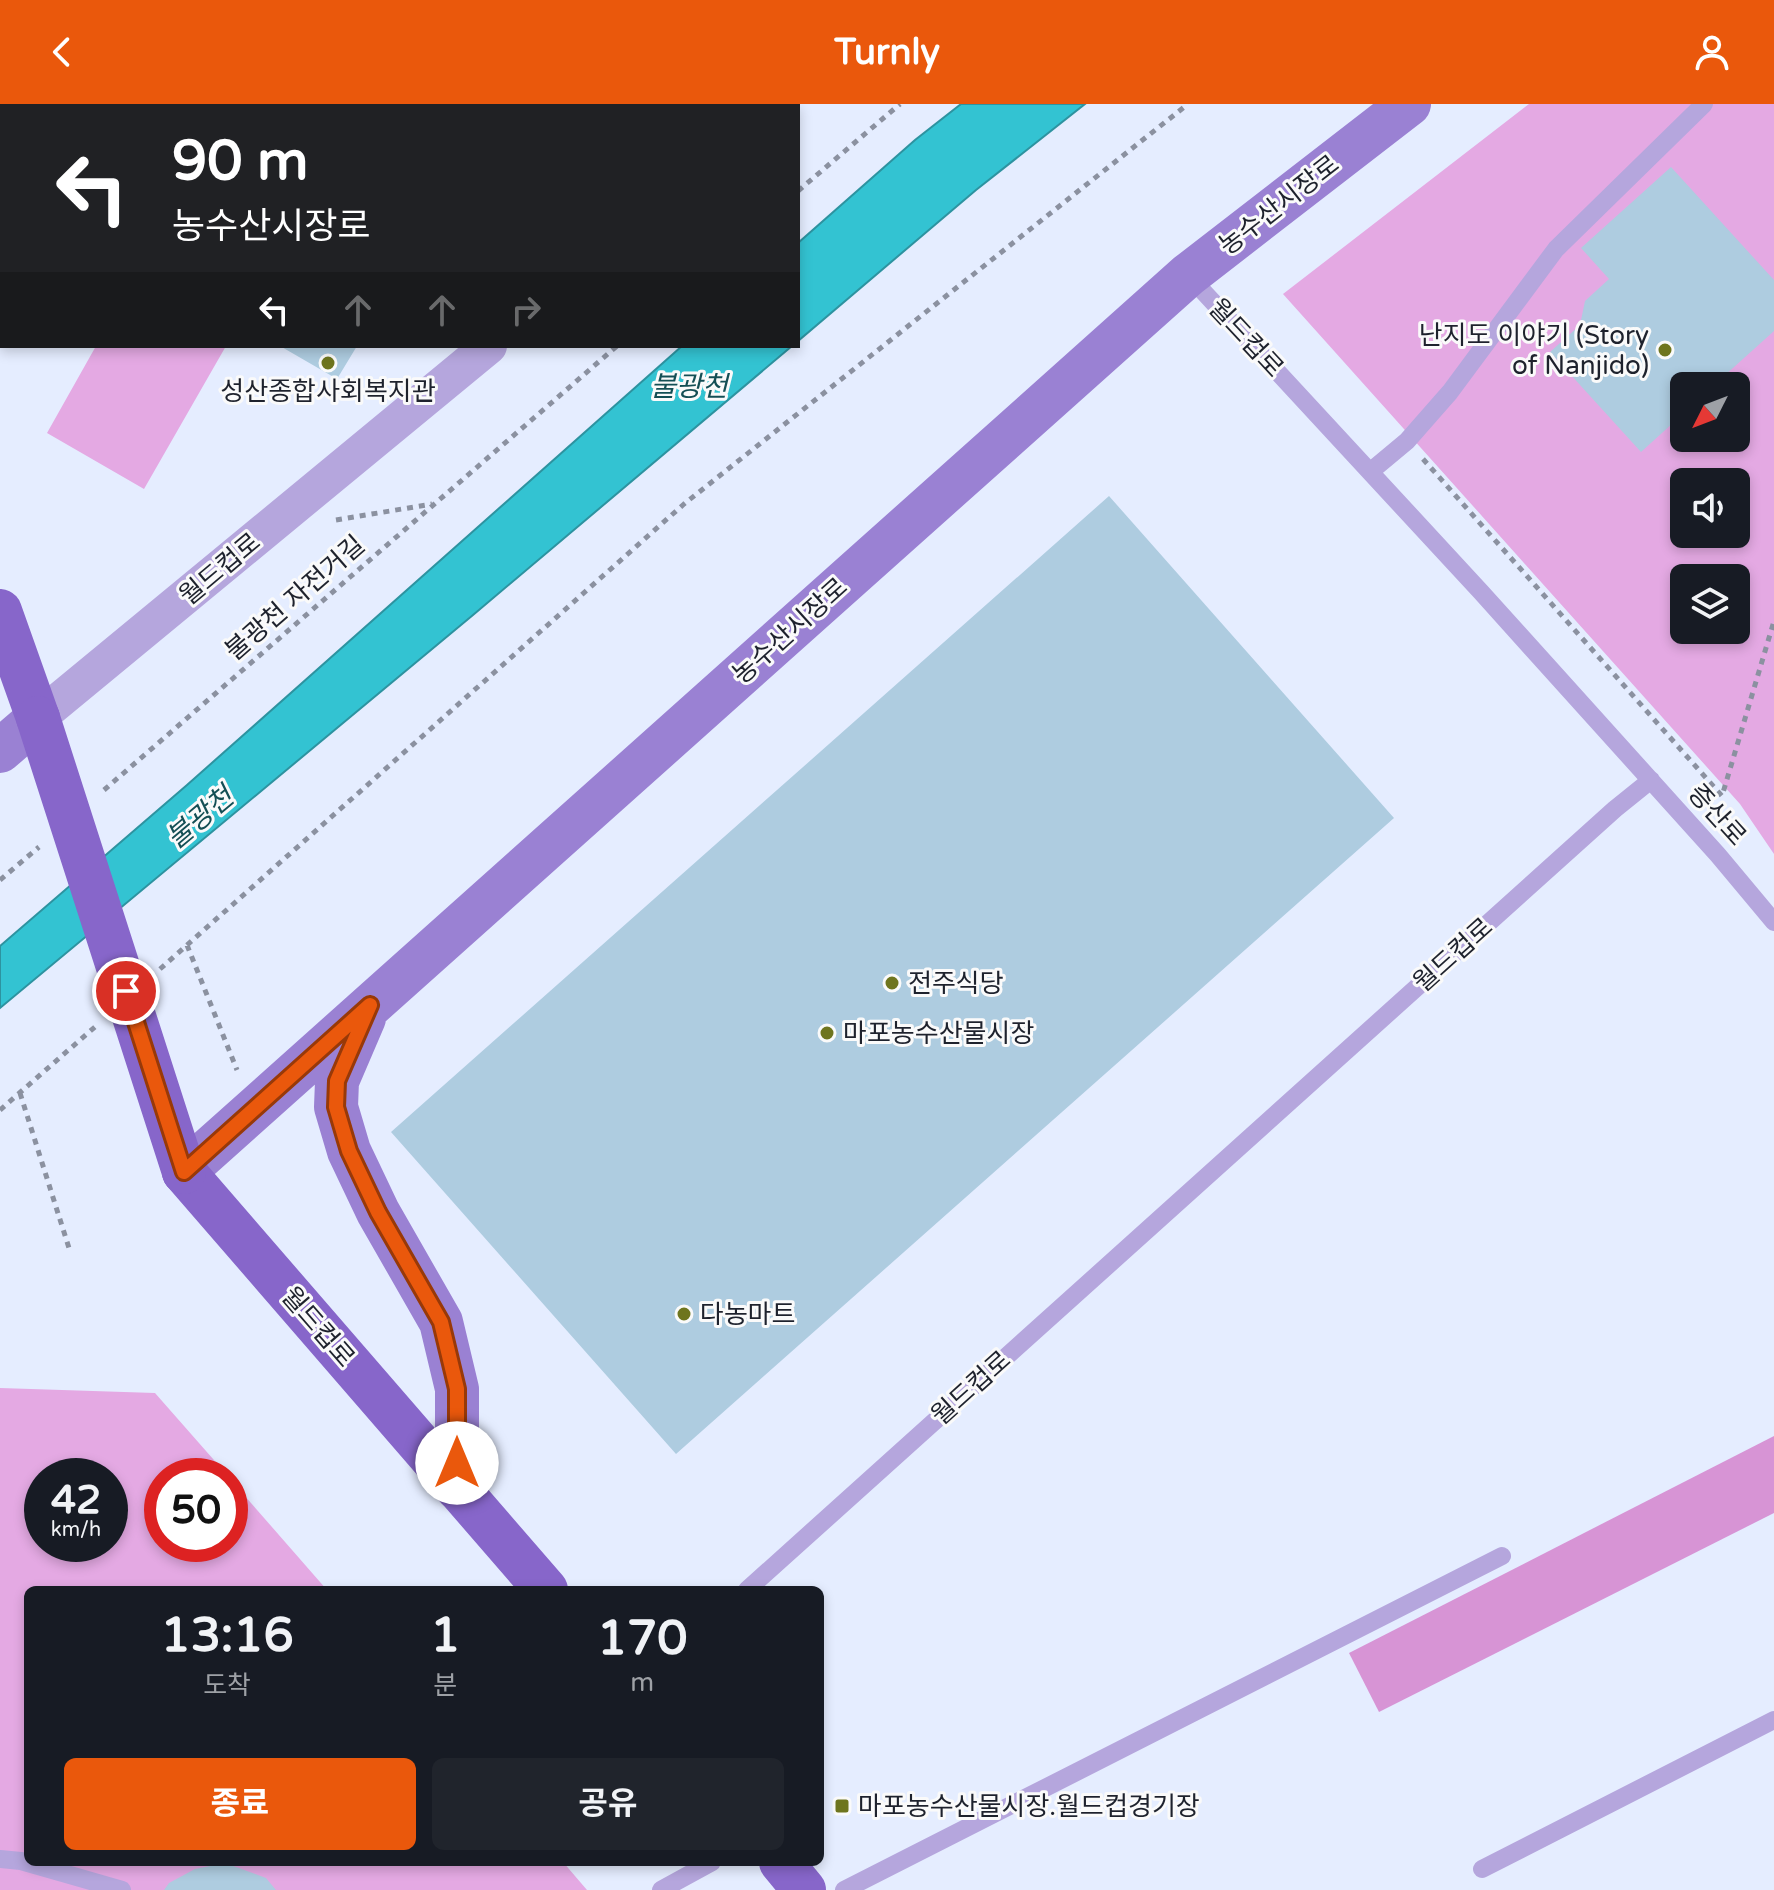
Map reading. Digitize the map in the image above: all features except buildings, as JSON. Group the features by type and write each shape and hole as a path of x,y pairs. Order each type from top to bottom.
{"main road":[{"name":"농수산시장로","path":"184,1172 1188,275 1409,104"},
{"path":"0,611 38,718 184,1172"},
{"path":"0,751 38,718"},
{"path":"370,1005 337,1081 336,1107 349,1151 378,1212 441,1322 457,1389 457,1488"},
{"name":"월드컵로","path":"184,1172 543,1586"},
{"path":"784,1866 804,1890"}],"street":[{"name":"월드컵로","path":"38,718 487,348"}],"lane":[{"path":"1371,471 1407,441 1450,392 1556,249 1704,104"},
{"name":"월드컵로","path":"751,1586 1615,809 1651,780 1371,471 1188,275"},
{"name":"증산로","path":"1651,780 1774,922"},
{"path":"844,1890 1502,1556"},
{"path":"1482,1869 1774,1720"},
{"path":"0,1859 24,1862"},
{"path":"38,1866 122,1890"},
{"path":"661,1890 705,1866"}],"path":[{"path":"800,189 900,104"},
{"path":"152,977 684,504 1188,104"},
{"name":"불광천 자전거길","path":"96,797 615,348"},
{"path":"1407,441 1722,796 1774,621"},
{"path":"326,522 433,504"},
{"path":"0,880 48,838"},
{"path":"187,945 253,1110"},
{"path":"0,1110 104,1019"},
{"path":"20,1093 69,1248"}],"shaded area":[{"path":"1529,104 1774,104 1774,854 1740,804 1283,294"},
{"path":"95,348 225,348 144,489 47,433"},
{"path":"0,1388 155,1393 212,1458 144,1458 144,1562 248,1562 248,1500 324,1586 24,1586 24,1866 566,1866 587,1890 0,1890"},
{"path":"1774,1436 1774,1513 1379,1712 1349,1653"}],"water":[{"name":"불광천","path":"961,104 1085,104 976,190 800,339 800,241 915,140"},
{"name":"불광천","path":"680,348 790,348 0,1008 0,946 187,785"}],"place":[{"name":"난지도 이야기 (Story of Nanjido)","path":"1665,350"},
{"name":"성산종합사회복지관","path":"328,363"},
{"name":"전주식당","path":"892,983"},
{"name":"마포농수산물시장","path":"827,1033"},
{"name":"다농마트","path":"684,1314"},
{"name":"마포농수산물시장.월드컵경기장","path":"842,1806"}],"route":[{"path":"126,991 184,1172 370,1005 337,1081 336,1107 349,1151 378,1212 441,1322 457,1389 457,1463"}]}
